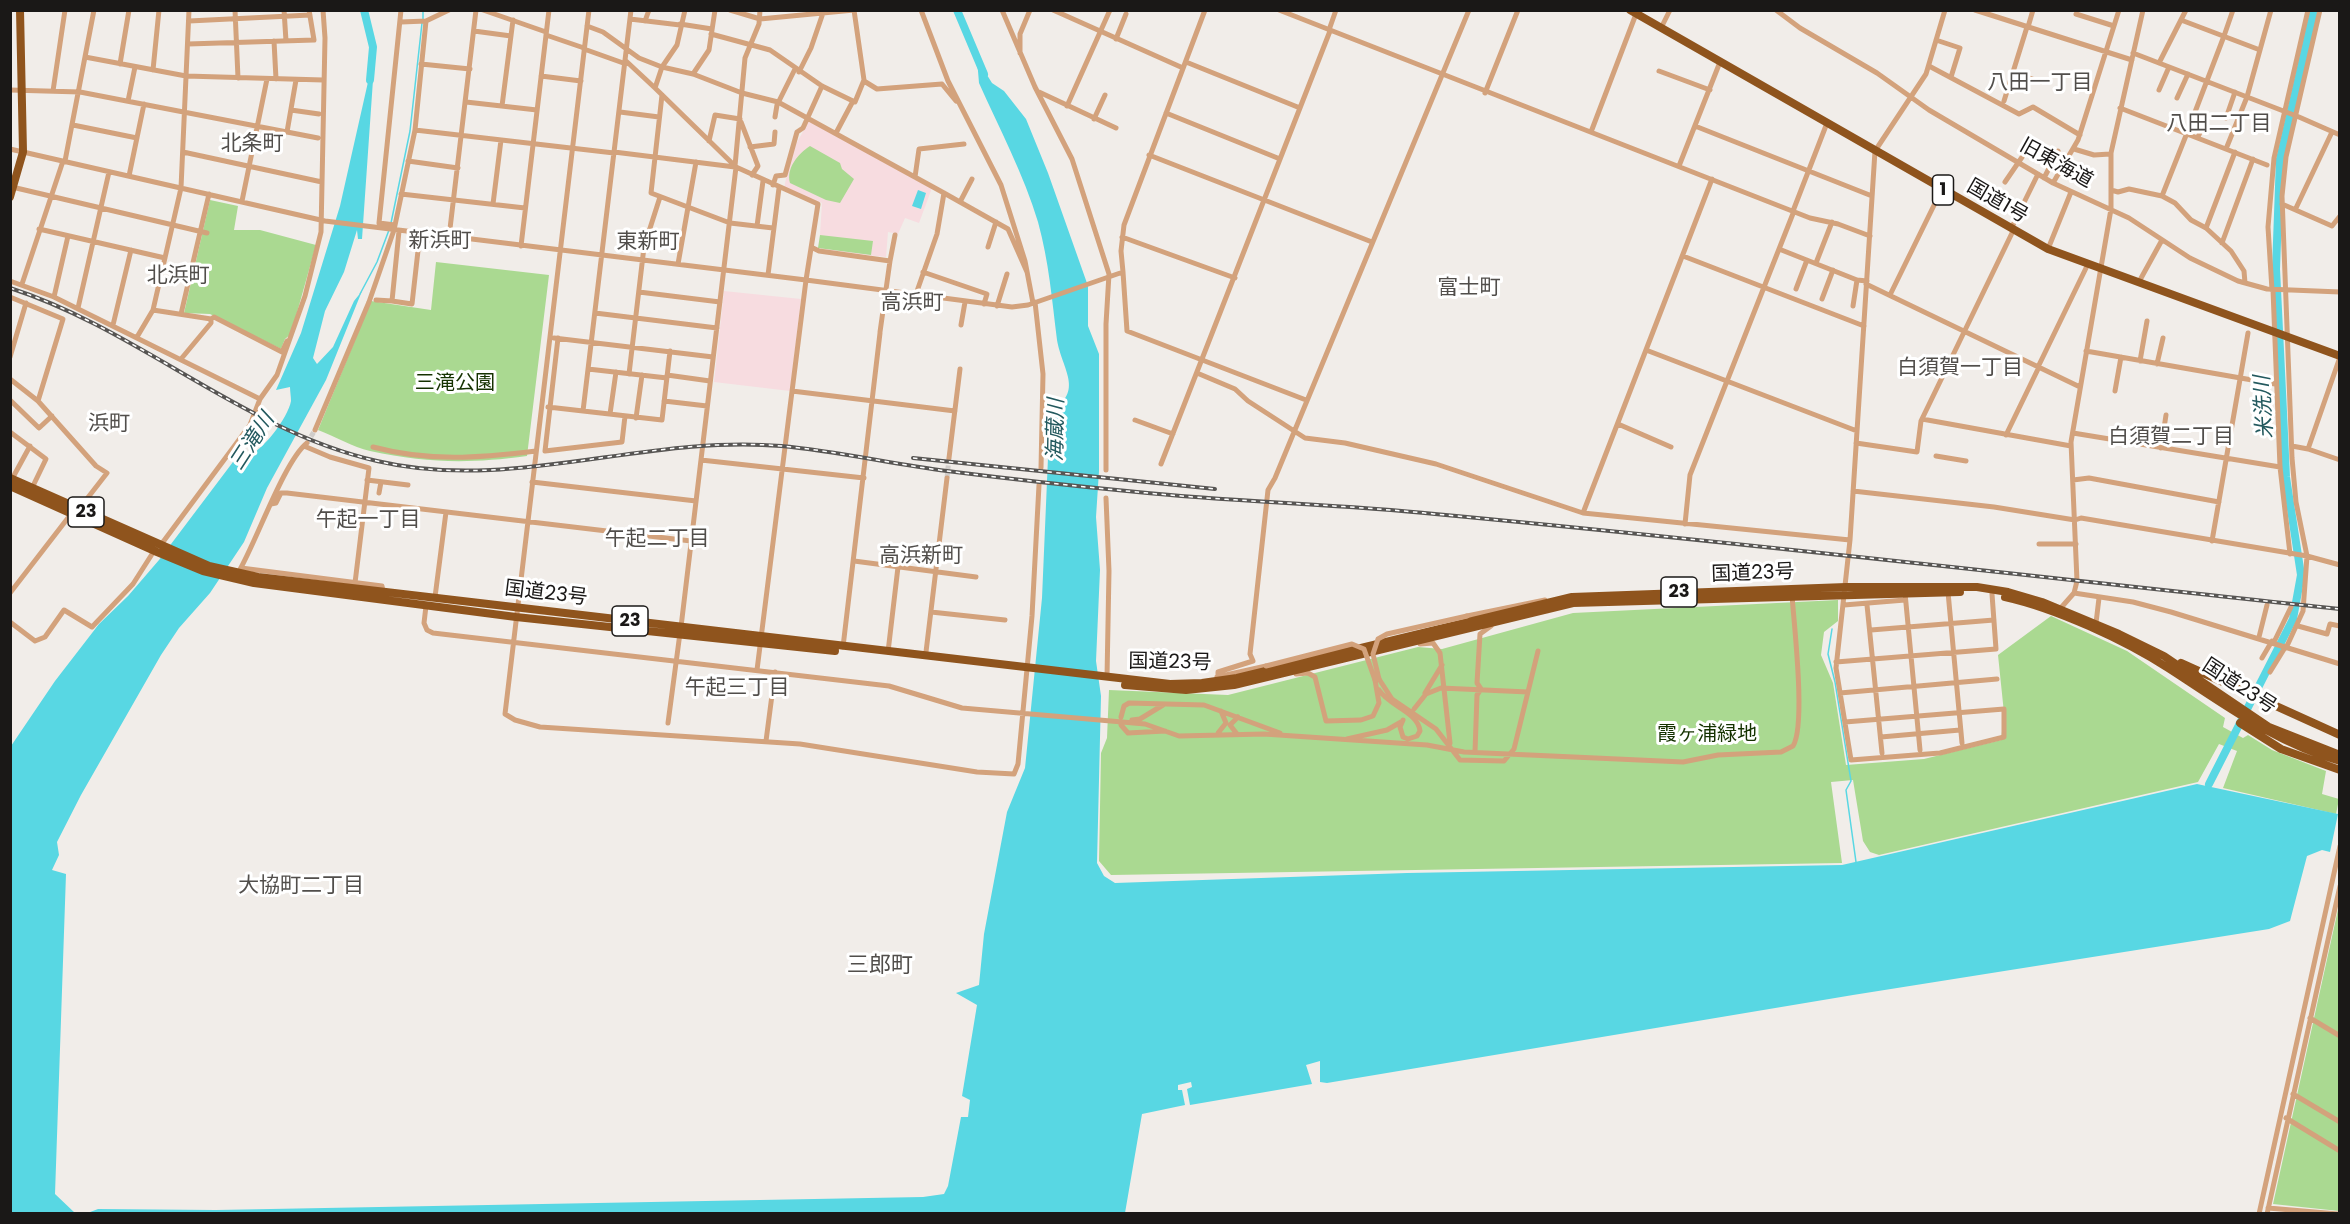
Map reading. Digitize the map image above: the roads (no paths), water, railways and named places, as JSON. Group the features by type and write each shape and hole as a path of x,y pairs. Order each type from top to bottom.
{"highway":[{"path":"10,197 23,152 20,10"},
{"name":"国道1号","path":"1633,12 2048,249 2087,266 2340,357"},
{"name":"国道23号","path":"11,481 32,488 75,512"},
{"name":"国道23号","path":"11,481 203,571 517,607 680,631"},
{"name":"国道23号","path":"236,573 426,606 516,617 762,640 1104,679 1178,690 1234,685 1532,612 1593,601 1792,595 1846,591 1905,596 1948,592 1992,594 2059,611 2130,647 2249,722 2340,762"},
{"name":"国道23号","path":"1104,679 1202,683 1237,678 1572,597 1977,587 2008,592 2096,623 2340,735"},
{"name":"国道23号","path":"762,640 888,650 1028,670"},
{"name":"国道23号","path":"2164,656 2233,712"},
{"path":"2249,722 2281,749 2340,770"},
{"name":"国道23号","path":"2285,738 2340,755"}],"street":[{"path":"53,91 65,10"},
{"path":"22,284 50,196 64,161 80,92 94,10"},
{"path":"120,64 129,10"},
{"path":"153,70 159,10"},
{"path":"137,337 153,310 181,188 189,10"},
{"path":"235,10 238,78"},
{"path":"10,622 36,641 45,637 64,610 92,627 133,584 250,426 260,399 277,375 293,336 315,261 323,221 323,10"},
{"path":"394,228 379,223 401,10"},
{"path":"401,22 423,21 449,10"},
{"path":"449,237 476,10"},
{"path":"483,10 584,49 626,62 736,167 819,204 806,280 757,670"},
{"path":"521,246 549,10"},
{"path":"589,10 505,711 514,720 540,727 766,741 1012,775 1016,773 1018,764 1028,670 1039,485"},
{"path":"583,411 631,10"},
{"path":"645,21 650,10"},
{"path":"655,88 662,67 677,45 680,25 686,10"},
{"path":"693,74 709,50 715,10"},
{"path":"730,10 760,19 854,10 864,81 857,100 853,101 836,133"},
{"path":"668,723 730,223 745,58 760,19 760,10"},
{"path":"921,10 959,105 998,177 1035,302 1043,374 1041,468"},
{"path":"1002,10 1036,90 1072,159 1108,275 1106,470"},
{"path":"1020,54 1020,34 1030,10"},
{"path":"1067,106 1110,10"},
{"path":"1205,10 1149,155 1122,237 1127,331 1306,400"},
{"path":"1279,10 1485,93 1793,211 1870,236"},
{"path":"1161,464 1266,200 1336,10"},
{"path":"1218,676 1218,672 1253,661 1251,656 1267,495 1469,10"},
{"path":"1485,93 1518,10"},
{"path":"1661,28 1670,10"},
{"name":"旧東海道","path":"1776,10 1800,28 1877,73 1910,97 2044,178 2111,209 2190,258 2245,283 2273,290 2340,292"},
{"path":"1845,722 2004,709 2004,737 1940,753 1851,760 1840,693 1836,662 1846,591 1850,540 1875,151 1929,66 1945,10"},
{"path":"1975,10 2132,60"},
{"path":"2004,101 2033,10"},
{"path":"2059,611 2074,593 2077,579 2071,446 2111,209 2110,154 2144,10"},
{"path":"2159,63 2186,10"},
{"path":"2162,196 2233,10"},
{"path":"2226,149 2247,96 2271,10"},
{"path":"2270,672 2298,626 2304,605 2307,556 2295,496 2292,446 2268,238 2274,158 2308,10"},
{"path":"2292,554 2280,467 2275,384 2285,290 2282,204 2284,166 2320,10"},
{"path":"1054,11 1116,39 1300,108"},
{"path":"2053,183 2080,135 2118,11"},
{"path":"1591,132 1633,12"},
{"path":"284,13 286,40"},
{"path":"188,44 314,40 310,13 189,21"},
{"path":"775,117 778,102 811,48 823,13"},
{"path":"1116,39 1126,14"},
{"path":"2076,14 2114,26"},
{"path":"630,19 680,25 712,32 770,50 822,86 853,101"},
{"path":"502,106 513,20"},
{"path":"2181,20 2260,50"},
{"path":"315,430 369,302 394,228 415,130 423,21"},
{"path":"587,26 603,32 627,50 662,67 693,74 742,93 778,102 996,222 1009,231 1027,272"},
{"path":"474,31 511,36"},
{"path":"1936,40 1960,48 1951,77"},
{"path":"274,41 276,79"},
{"path":"2133,53 2247,96 2340,135"},
{"path":"85,57 186,76 323,80"},
{"path":"1679,166 1720,62"},
{"path":"421,64 470,69"},
{"path":"1929,66 2019,114 2033,107 2080,135"},
{"path":"129,101 135,67"},
{"path":"2159,90 2169,67"},
{"path":"1659,71 1710,90"},
{"path":"2012,72 2042,82"},
{"path":"2177,98 2188,74"},
{"path":"541,76 580,81"},
{"path":"242,201 267,79"},
{"path":"287,132 296,80"},
{"path":"864,81 877,89 942,84 959,105"},
{"path":"768,275 776,176 785,175 791,148 822,86"},
{"path":"10,90 80,92 318,138"},
{"path":"1036,90 1116,128"},
{"path":"2226,118 2235,92"},
{"path":"662,95 651,193 730,223 773,228"},
{"path":"1094,119 1105,95"},
{"path":"466,102 537,110"},
{"path":"129,176 144,104"},
{"path":"2120,108 2268,165"},
{"path":"291,110 319,114"},
{"path":"620,112 659,117"},
{"path":"1166,113 1281,159"},
{"path":"709,141 715,115 740,120"},
{"path":"2198,137 2206,119"},
{"path":"740,120 758,166 752,175"},
{"path":"1685,524 1690,476 1827,123"},
{"path":"73,125 137,138"},
{"path":"1695,126 1872,196"},
{"path":"415,130 736,167"},
{"path":"750,147 774,144 775,132"},
{"path":"2296,208 2332,132"},
{"path":"493,204 501,140"},
{"path":"915,177 920,149 964,144"},
{"path":"2004,182 2031,144"},
{"path":"10,149 323,221 768,275 997,306 1019,307 1108,275 1123,272"},
{"path":"2074,149 2094,156 2110,154"},
{"path":"2044,178 2058,151"},
{"path":"183,152 322,182"},
{"path":"2206,228 2235,152"},
{"path":"1149,155 1372,242"},
{"path":"2222,243 2253,159"},
{"path":"408,161 458,168"},
{"path":"678,264 690,208 696,162"},
{"path":"78,308 110,172"},
{"path":"1856,443 1917,452 1922,419 2038,174"},
{"path":"960,202 972,179"},
{"path":"1583,513 1712,179"},
{"path":"757,226 763,181"},
{"path":"12,187 207,233"},
{"path":"1890,295 1942,189"},
{"path":"2111,190 2118,192 2129,189 2162,196 2179,207 2191,220 2206,228 2222,243 2244,271 2245,283"},
{"path":"2048,249 2071,192"},
{"path":"916,294 937,234 944,193"},
{"path":"181,314 209,194"},
{"path":"401,194 525,208"},
{"path":"629,374 644,247 660,197"},
{"path":"2282,204 2296,208 2332,226 2340,216"},
{"path":"988,248 996,222"},
{"path":"1816,263 1832,222"},
{"path":"392,301 394,228"},
{"path":"39,229 165,258"},
{"path":"376,300 412,304 420,233"},
{"path":"843,647 880,333 895,234"},
{"path":"54,297 68,236"},
{"path":"1122,237 1235,278"},
{"path":"2140,280 2162,240"},
{"path":"813,248 819,251 890,261"},
{"path":"1779,249 1866,282 2080,387"},
{"path":"113,325 131,250"},
{"path":"1683,256 1864,326"},
{"path":"1796,290 1807,260"},
{"path":"2006,435 2087,266"},
{"path":"1822,299 1833,270"},
{"path":"924,272 987,294 984,304"},
{"path":"997,306 1007,274"},
{"path":"1853,306 1857,280"},
{"path":"10,281 78,308 260,399"},
{"path":"961,325 966,287"},
{"path":"639,292 720,302"},
{"path":"10,297 63,319 38,400"},
{"path":"10,357 26,303"},
{"path":"153,310 211,319 214,317 282,352 293,336"},
{"path":"595,313 717,328"},
{"path":"182,359 211,319"},
{"path":"2140,361 2147,321"},
{"path":"2212,541 2248,333"},
{"path":"549,337 713,357"},
{"path":"558,338 544,451 622,442 625,416"},
{"path":"2157,364 2163,338"},
{"path":"1646,350 1857,431"},
{"path":"541,406 662,420 670,351"},
{"path":"2086,351 2275,384"},
{"path":"2115,391 2121,357"},
{"path":"2308,449 2340,357"},
{"path":"588,369 710,381"},
{"path":"949,458 960,369"},
{"path":"610,414 616,372"},
{"path":"1197,373 1235,389 1305,438 1346,443 1436,464 1583,513 1850,540"},
{"path":"636,418 642,375"},
{"path":"10,379 38,400 96,466 107,473 10,593"},
{"path":"792,391 955,411"},
{"path":"10,400 39,428 52,416"},
{"path":"664,401 707,406"},
{"path":"2161,448 2166,415"},
{"path":"1922,419 2071,446"},
{"path":"1136,420 1173,434"},
{"path":"1618,424 1671,447"},
{"path":"10,432 46,459 32,488"},
{"path":"2073,433 2226,460 2280,467"},
{"path":"355,583 369,468 330,457 305,444 236,573 382,586 383,591"},
{"path":"11,481 30,446"},
{"path":"2292,446 2340,460"},
{"path":"373,447 403,455 441,459 479,458 536,451"},
{"path":"1936,456 1966,461"},
{"path":"701,460 864,478"},
{"path":"926,652 947,478"},
{"path":"2073,480 2088,478 2219,502"},
{"path":"367,480 408,485"},
{"path":"380,493 381,482"},
{"path":"532,482 696,501"},
{"path":"1853,491 1994,507 2075,520 2081,518 2307,556 2340,565"},
{"path":"271,504 276,503 283,492 691,541"},
{"path":"1104,679 1109,571 1106,498"},
{"path":"435,597 446,512"},
{"path":"2039,544 2076,544"},
{"path":"854,561 976,577"},
{"path":"898,567 888,650 926,652 1028,670"},
{"path":"1948,592 1962,743"},
{"path":"2074,593 2133,602 2259,637 2340,664"},
{"path":"1836,662 1996,649 1992,594"},
{"path":"426,606 424,623 427,630 433,633 889,686 962,708 1115,720 1151,725 1179,736 1238,734 1290,736 1427,745 1464,752 1683,762 1718,756 1774,753 1788,750 1796,741 1798,729 1792,595"},
{"path":"1844,605 1867,605 1905,596 1920,750"},
{"path":"1234,685 1298,673 1311,674 1316,679 1326,720 1366,719 1375,714 1379,704 1373,654 1378,639 1388,634 1528,602 1572,597"},
{"path":"2096,623 2099,598"},
{"path":"1867,605 1882,753"},
{"path":"2259,637 2267,605"},
{"path":"2262,658 2273,642 2290,607"},
{"path":"931,612 1005,620"},
{"path":"1481,689 1477,683 1481,632 1532,612"},
{"path":"1870,630 1994,620"},
{"path":"2298,626 2327,634 2330,624 2340,626"},
{"path":"1360,654 1431,643 1438,649 1443,665 1449,739 1453,751"},
{"path":"1153,682 1195,681 1352,644 1364,649 1384,697 1419,724 1417,736 1408,739 1403,736 1400,727 1404,719 1383,732 1344,739 1315,739"},
{"path":"1377,679 1388,695 1436,729 1462,761 1503,761 1513,754 1538,651"},
{"path":"1414,709 1443,665"},
{"path":"766,741 775,672"},
{"path":"1840,693 1997,679"},
{"path":"1423,697 1432,690 1446,687 1528,692"},
{"path":"1475,752 1477,695 1481,689"},
{"path":"1121,717 1124,706 1129,703 1201,704 1290,736"},
{"path":"1115,720 1140,719 1156,708 1167,705"},
{"path":"1214,735 1223,730 1226,723 1220,710"},
{"path":"1238,717 1232,720 1230,725 1232,730 1238,734"},
{"path":"1121,725 1128,733 1167,731"},
{"path":"1881,736 1960,730"},
{"path":"2259,1214 2340,846"},
{"path":"2338,1214 2267,1210 2340,886"},
{"path":"2302,1017 2311,1019 2340,1036"},
{"path":"2280,1114 2293,1094"},
{"path":"2293,1094 2340,1122"},
{"path":"2280,1114 2340,1151"}],"water":[{"path":"375,51 362,239 358,239 357,230 344,272 325,311 313,358 317,364 333,347 354,301 362,291 326,380 267,488 244,542 210,593 179,628 161,655 81,795 57,842 59,855 52,870 66,874 55,1194 75,1213 11,1214 11,746 55,681 99,624 128,596 159,560 239,454 246,457 259,449 285,416 291,401 290,387 276,390 301,333 340,206"},
{"path":"977,59 992,83 1004,91 1026,119 1048,173 1088,286 1088,326 1099,354 1099,471 1096,517 1100,570 1096,661 1101,696 1097,863 1104,876 1115,883 1407,873 1842,865 2197,784 2338,814 2330,852 2322,850 2307,856 2290,921 2269,929 1853,995 1327,1083 1320,1082 1320,1061 1306,1065 1312,1084 1190,1105 1187,1089 1192,1087 1191,1082 1178,1085 1178,1090 1182,1090 1185,1105 1142,1114 1125,1213 85,1214 98,1209 216,1210 923,1197 944,1194 948,1186 961,1117 968,1117 970,1100 962,1096 977,1005 956,993 979,985 984,934 1007,812 1025,768 1042,598 1050,411 1067,396 1069,388 1057,340 1048,266 1038,222 1018,169 979,83"},
{"path":"918,190 926,193 921,209 912,206"}],"waterway":[{"name":"三滝川","path":"364,10 373,47 370,80"},
{"path":"423,10 423,19"},
{"name":"海蔵川","path":"957,10 984,74"},
{"name":"米洗川","path":"2209,784 2293,619 2301,575 2286,477 2276,269 2280,159 2314,10"},
{"path":"391,223 410,131 422,23"},
{"path":"360,294 377,262 389,230"},
{"path":"1832,629 1828,654 1835,682 1851,781 1846,790 1856,862"}],"tunnel":[{"path":"307,443 315,430"},
{"path":"947,478 949,458"}],"railway":[{"path":"10,288 58,306 148,353 237,404 328,447 377,461 428,469 478,470 528,467 679,448 730,445 781,446 947,471 1066,485 1548,525 2340,609"},
{"path":"913,458 1215,489"}],"district":[{"name":"八田一丁目","path":"2040,84"},
{"name":"八田二丁目","path":"2219,125"},
{"name":"北条町","path":"252,145"},
{"name":"新浜町","path":"440,242"},
{"name":"東新町","path":"648,243"},
{"name":"北浜町","path":"178,277"},
{"name":"富士町","path":"1469,289"},
{"name":"高浜町","path":"912,304"},
{"name":"白須賀一丁目","path":"1960,369"},
{"name":"浜町","path":"109,425"},
{"name":"白須賀二丁目","path":"2171,438"},
{"name":"午起一丁目","path":"368,521"},
{"name":"午起二丁目","path":"657,540"},
{"name":"高浜新町","path":"921,557"},
{"name":"午起三丁目","path":"737,689"},
{"name":"大協町二丁目","path":"301,887"},
{"name":"三郎町","path":"880,966"}],"park label":[{"name":"三滝公園","path":"455,384"},
{"name":"霞ヶ浦緑地","path":"1707,735"}]}
